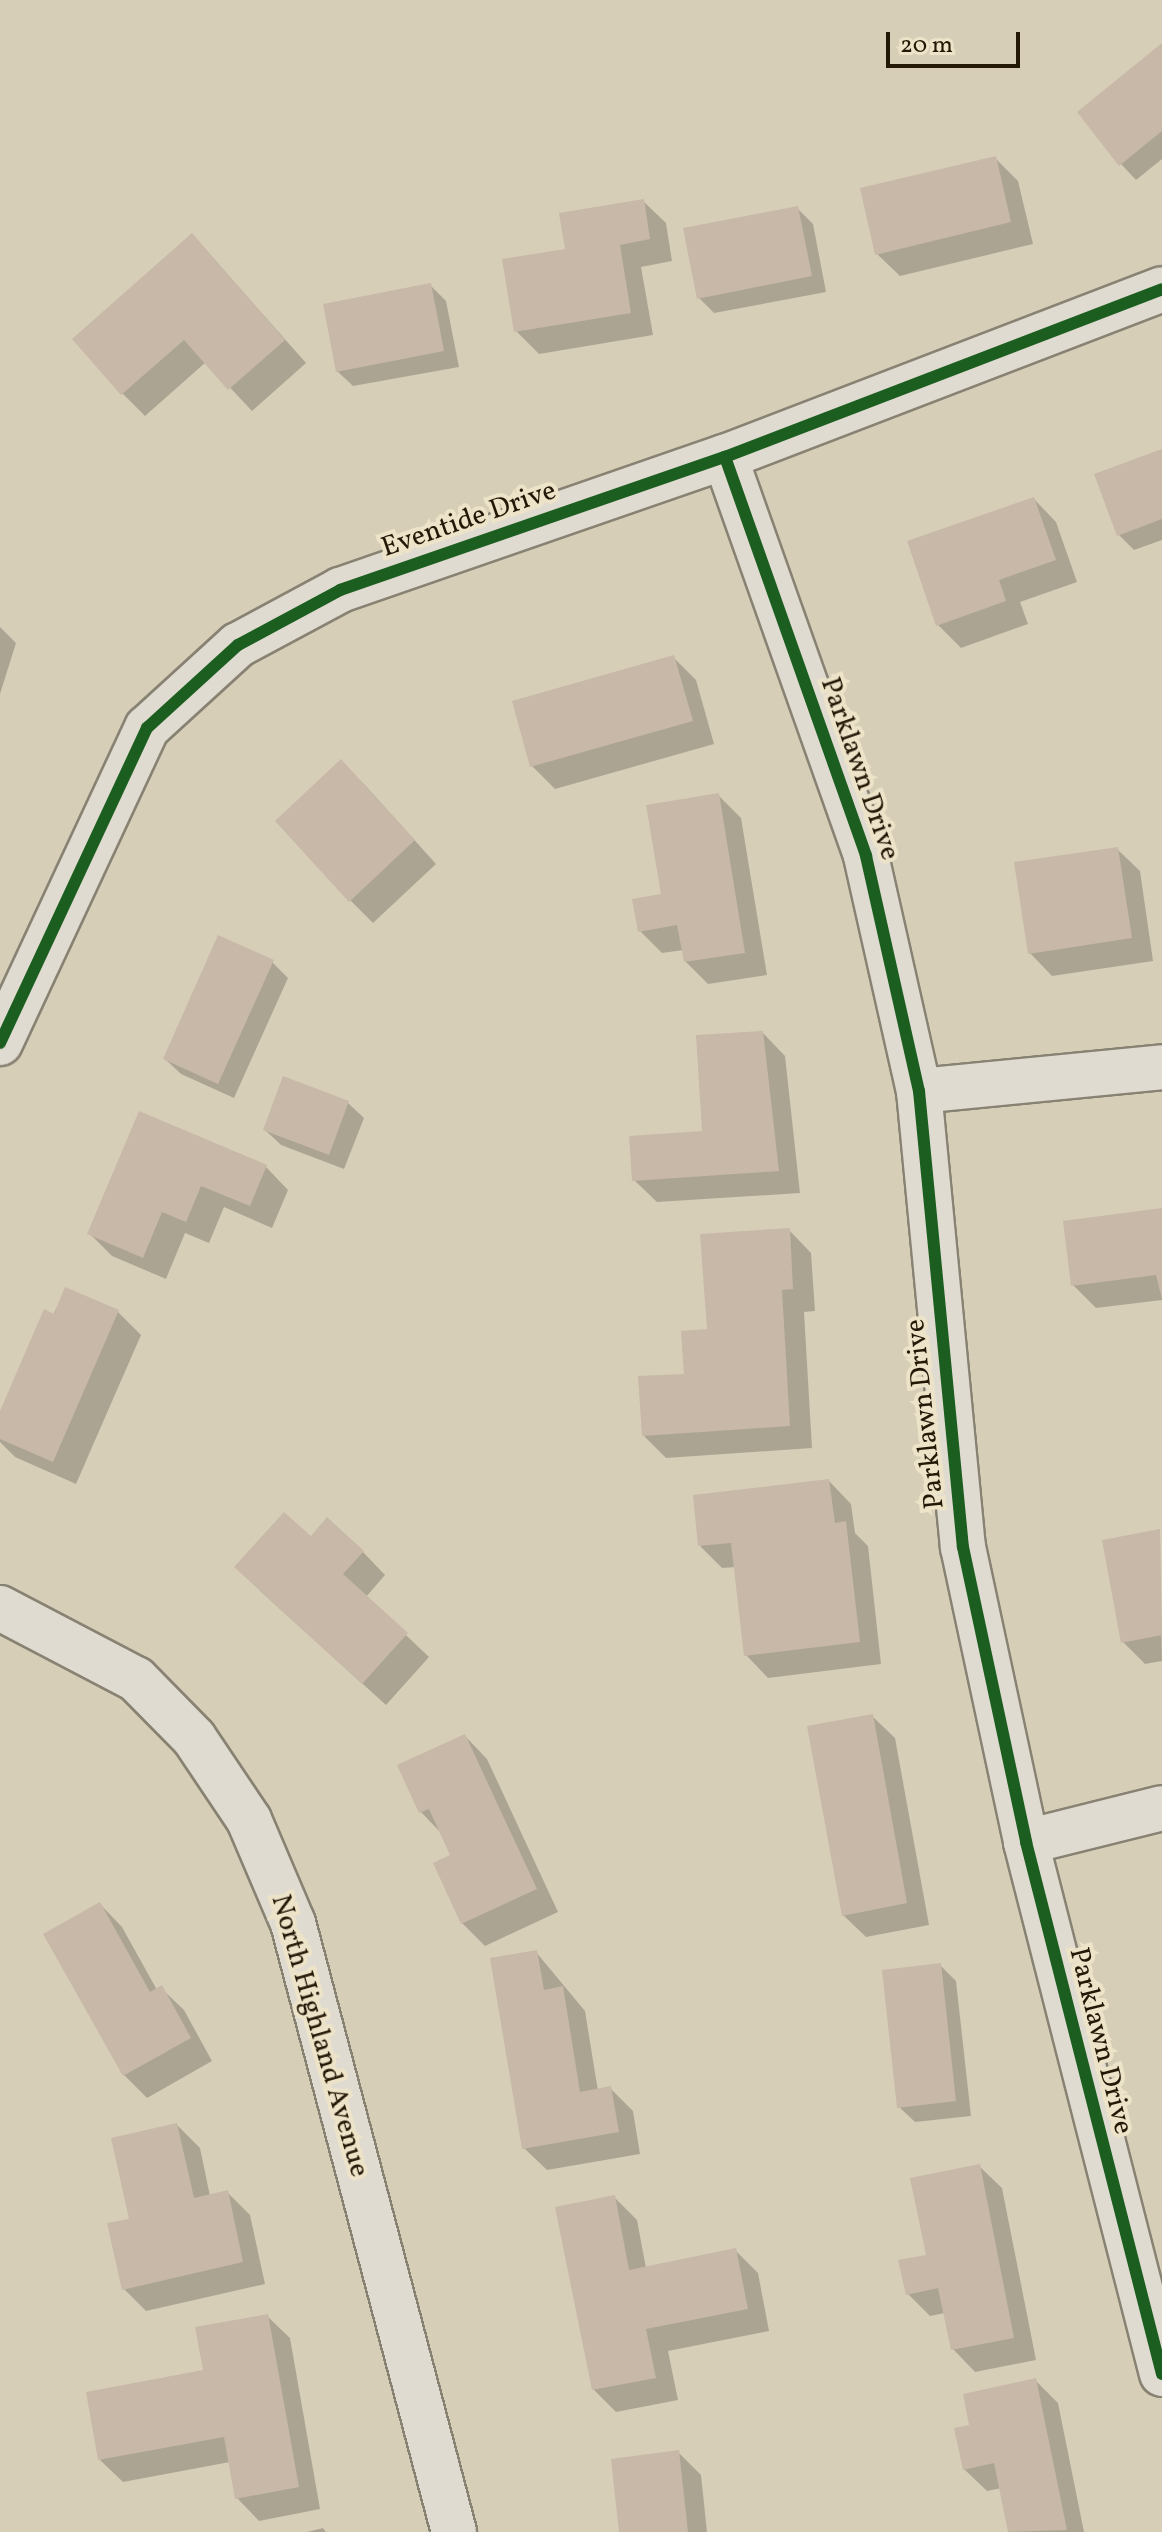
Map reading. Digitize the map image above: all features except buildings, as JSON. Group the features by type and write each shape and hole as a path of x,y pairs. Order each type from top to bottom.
{"street":[{"name":"Eventide Drive","path":"0,1043 147,728 238,645 340,590 725,457 1162,289"},
{"name":"Parklawn Drive","path":"725,457 866,856 919,1091 963,1547 1026,1842 1162,2374"},
{"path":"919,1091 1162,1067"},
{"name":"North Highland Avenue","path":"0,1608 136,1679 194,1738 249,1820 293,1923 454,2532"},
{"path":"1026,1842 1162,1808"}],"cycle path":[{"path":"0,1043 147,728 238,645 340,590 725,457 1162,289"},
{"path":"725,457 866,856 919,1091 963,1547 1026,1842 1162,2374"}]}
